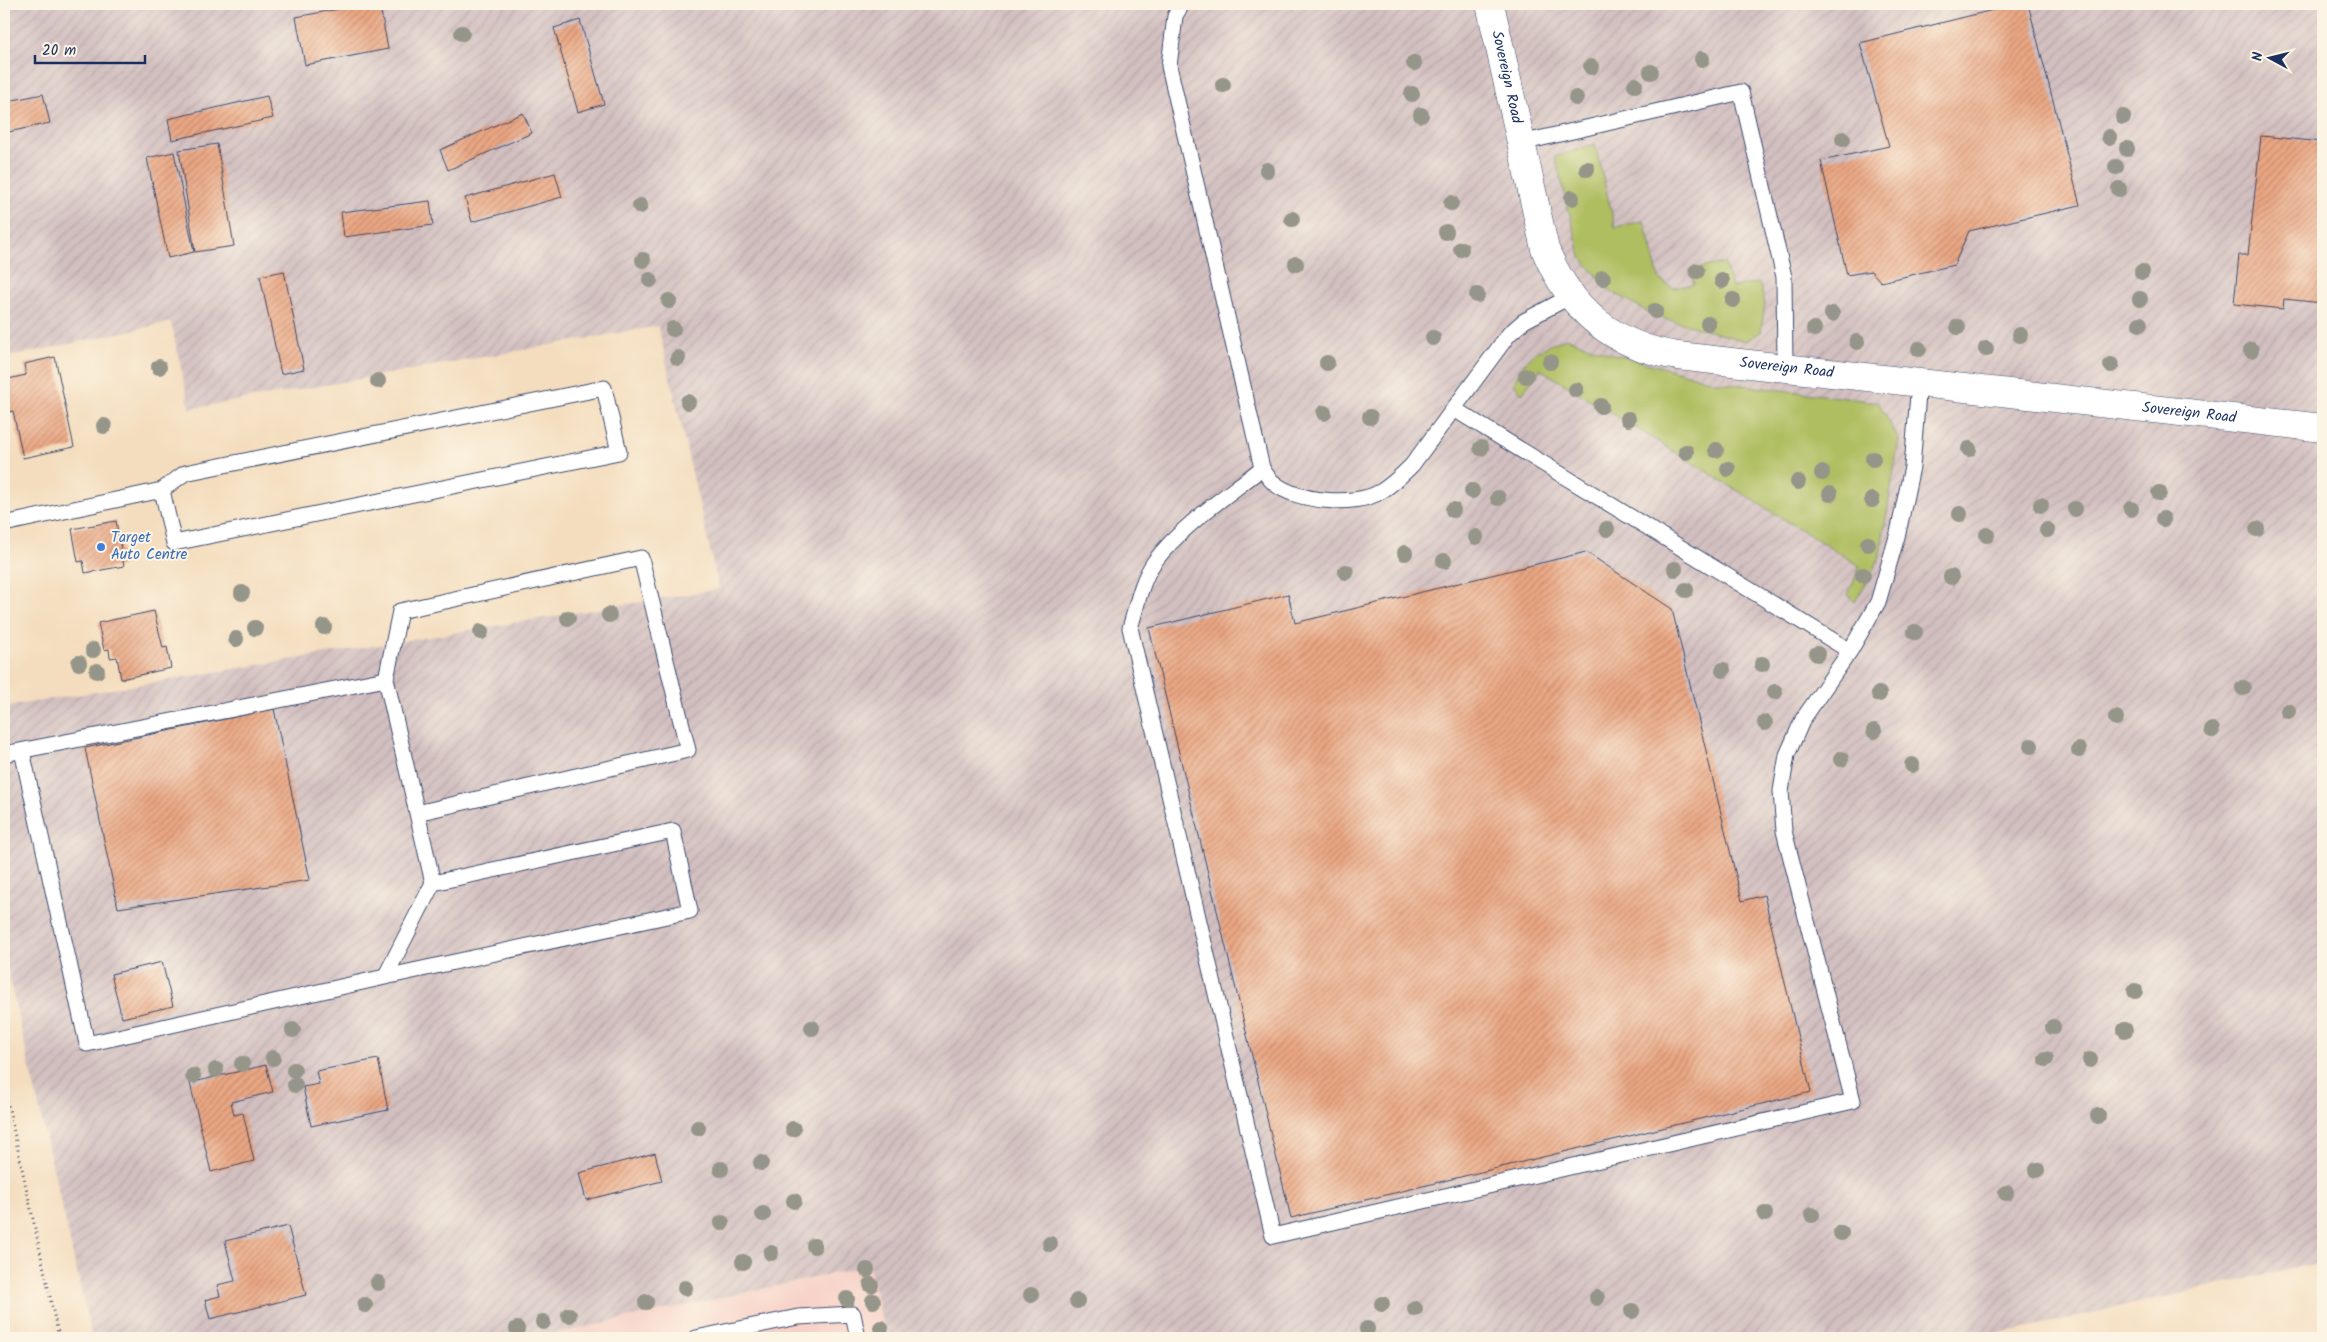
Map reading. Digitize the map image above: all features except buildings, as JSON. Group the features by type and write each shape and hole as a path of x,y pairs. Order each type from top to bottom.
{"street":[{"name":"Sovereign Road","path":"1490,4 1545,249 1557,276 1571,296 1596,322 1620,339 1648,350 1678,356 2323,428"}],"lane":[{"path":"1182,4 1175,16 1169,66 1262,468 1274,483 1291,492 1320,499 1356,501 1379,493 1398,479 1412,465 1509,334 1524,321 1571,296"},
{"path":"1521,143 1741,92 1784,277 1785,368"},
{"path":"1262,468 1184,531 1155,561 1142,584 1130,628 1274,1236 1853,1101 1784,832 1781,792 1787,755 1803,719 1850,651 1878,602 1898,534 1912,467 1919,382"},
{"path":"4,524 162,490 185,473 604,388 619,452 174,543 162,490"},
{"path":"1454,409 1850,651"},
{"path":"386,977 433,883 386,679 400,611 641,558 688,750 417,813"},
{"path":"4,754 386,679"},
{"path":"22,751 87,1044 690,911 673,831 433,883"},
{"path":"696,1338 760,1331 798,1317 853,1314 858,1338"}],"path":[{"path":"4,1086 59,1338"}],"shaded area":[{"path":"4,4 2323,4 2323,1262 1980,1338 886,1338 869,1266 535,1338 92,1338 4,955 4,707 719,589 658,326 190,409 171,322 4,358"},
{"path":"870,1266 886,1338 535,1338"}],"green space":[{"path":"1595,144 1615,227 1644,221 1659,279 1673,288 1694,284 1690,270 1724,263 1732,287 1759,283 1765,303 1761,332 1746,341 1655,316 1608,289 1581,257 1555,157"},
{"path":"1566,338 1609,353 1716,382 1878,402 1899,440 1879,560 1855,602 1848,595 1860,566 1540,369 1522,394 1514,383 1524,365 1540,350"}],"place":[{"name":"Target Auto Centre","path":"101,547"}]}
